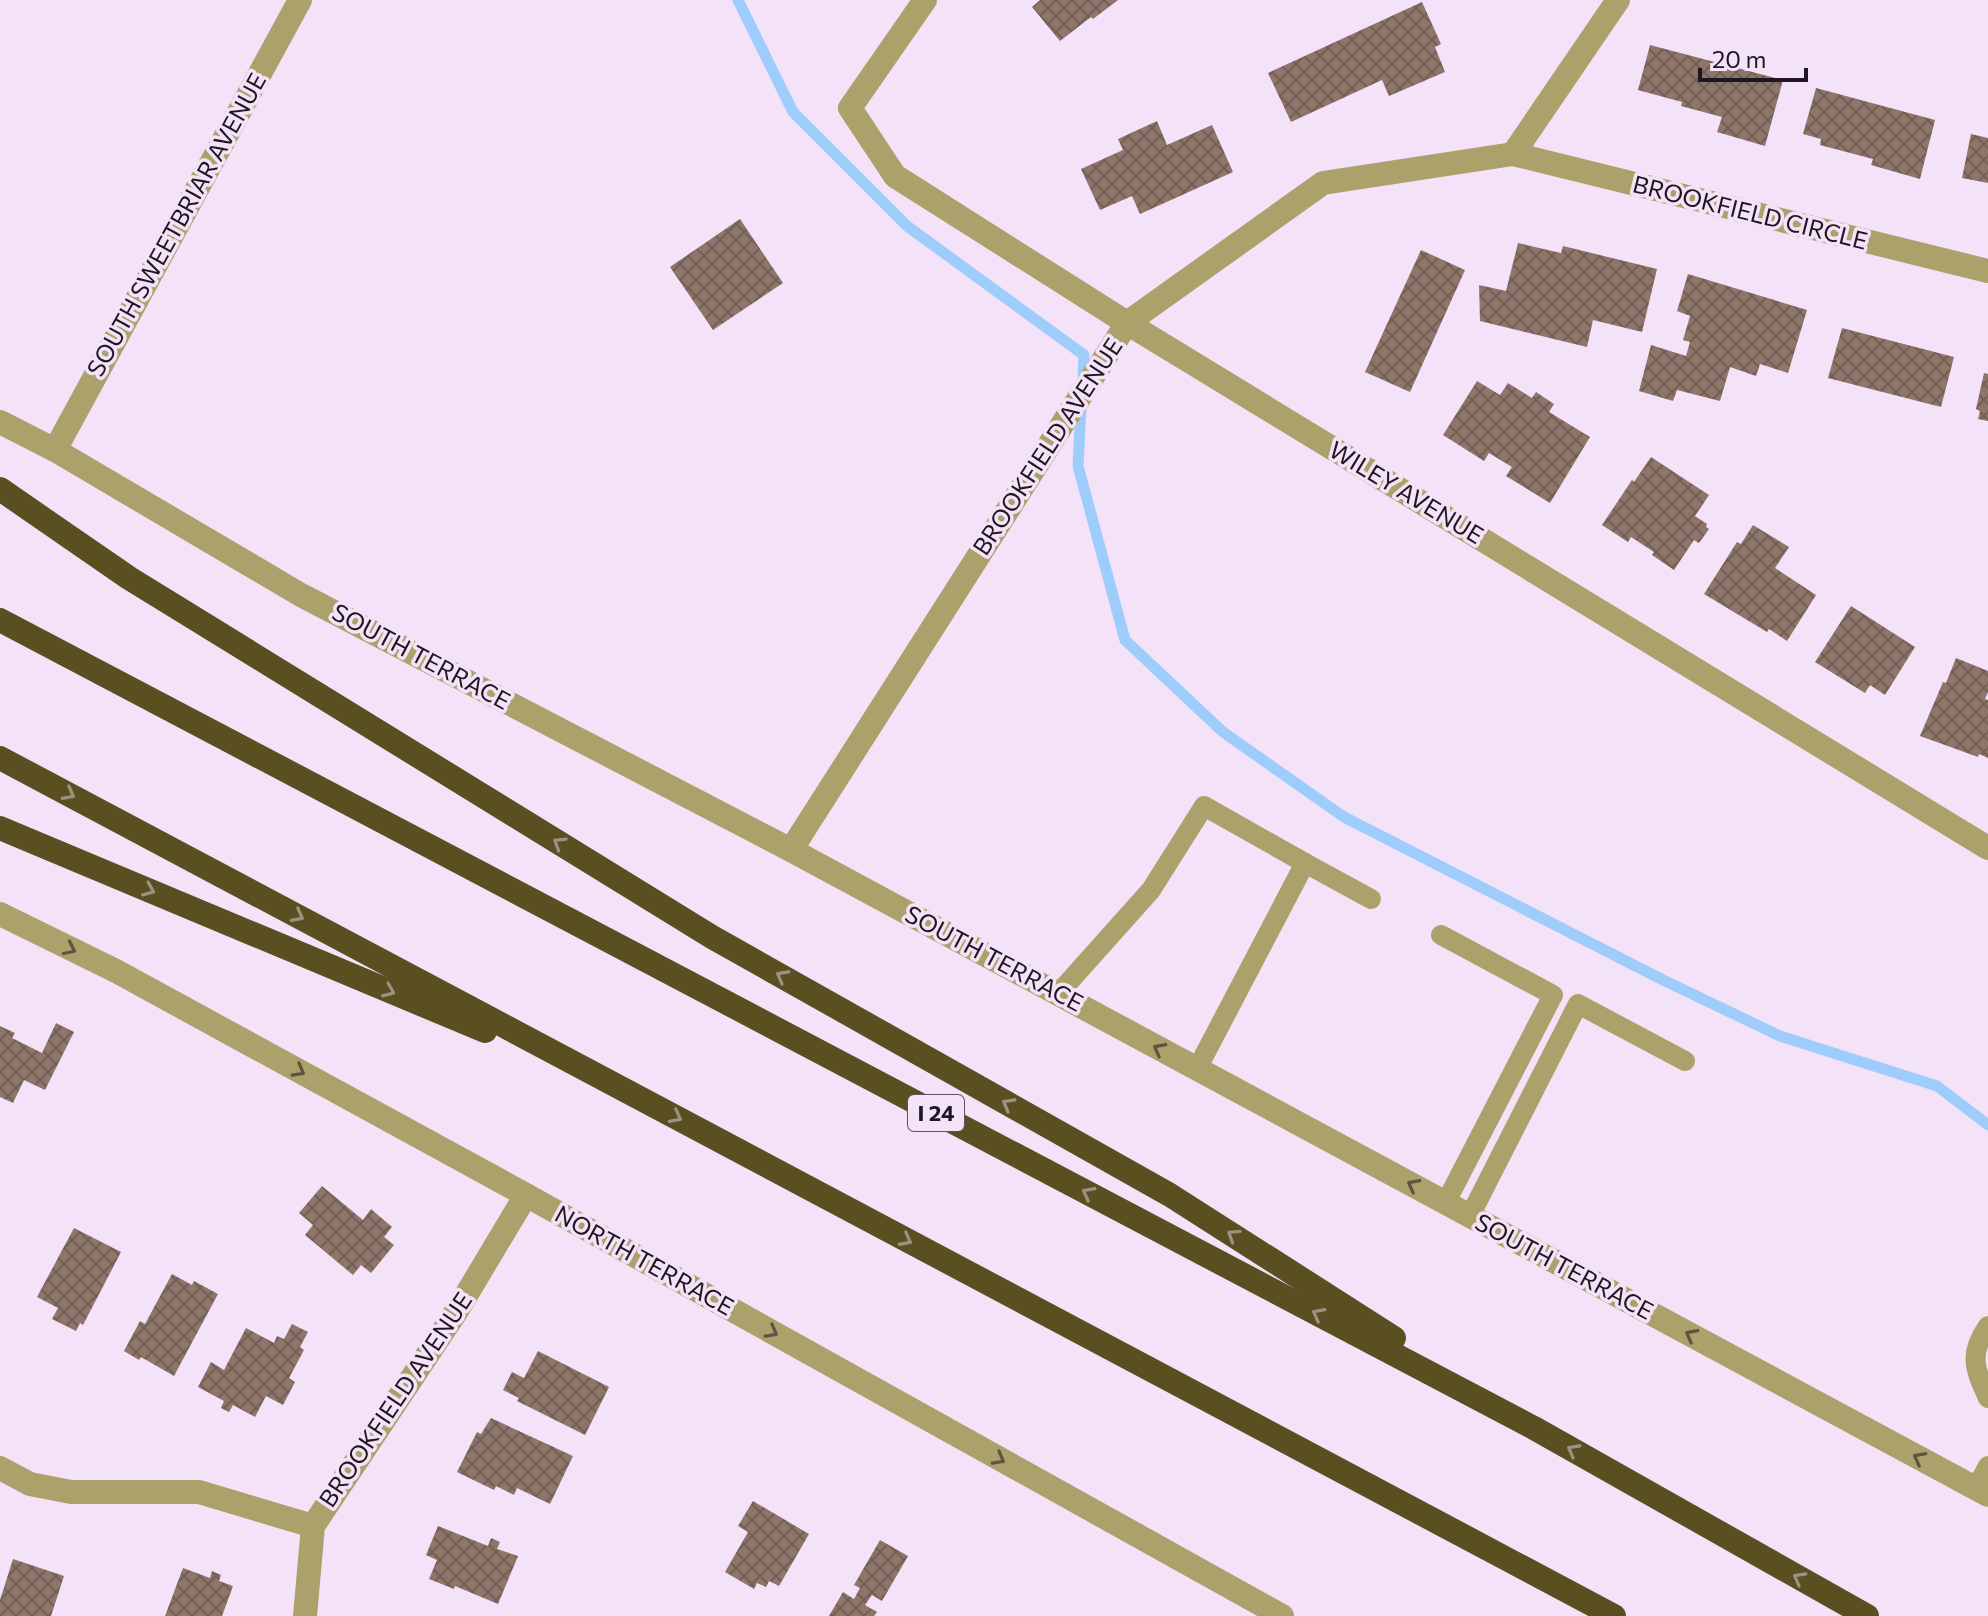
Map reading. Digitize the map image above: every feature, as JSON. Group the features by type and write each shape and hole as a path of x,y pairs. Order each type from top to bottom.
{"highway":[{"path":"0,489 129,578 712,937 1170,1195 1534,1428"},
{"name":"I 24","path":"0,620 1534,1428 1867,1616"},
{"path":"0,758 1614,1616"},
{"path":"0,828 626,1091"}],"street":[{"name":"SOUTH SWEETBRIAR AVENUE","path":"55,450 300,0"},
{"name":"WILEY AVENUE","path":"925,0 850,108 895,176 1127,323 1988,848"},
{"path":"1513,154 1618,0"},
{"name":"BROOKFIELD CIRCLE","path":"1513,154 1988,271"},
{"name":"BROOKFIELD AVENUE","path":"791,850 1127,323 1323,183 1513,154"},
{"name":"SOUTH TERRACE","path":"0,422 55,450 301,595 791,850 1982,1492"},
{"name":"NORTH TERRACE","path":"0,914 116,971 526,1195 1282,1616"},
{"name":"BROOKFIELD AVENUE","path":"305,1616 313,1526 456,1312 526,1195"},
{"path":"0,1468 30,1484 71,1492 199,1492 313,1526"}],"lane":[{"path":"1058,994 1151,890 1204,806 1371,899"},
{"path":"1197,1069 1305,863"},
{"path":"1441,935 1553,995 1446,1202"},
{"path":"1470,1216 1578,1004 1685,1061"},
{"path":"1988,1326 1979,1338 1976,1373 1988,1398"},
{"path":"1982,1492 1988,1466"}],"building":[{"path":"1040,0 1118,0 1060,41 1032,7"},
{"path":"1422,2 1441,44 1435,47 1445,72 1389,96 1382,80 1291,122 1268,73"},
{"path":"1650,45 1783,80 1765,146 1717,132 1722,117 1638,90"},
{"path":"1816,88 1935,120 1920,179 1871,165 1873,159 1820,145 1821,139 1803,134"},
{"path":"1157,121 1167,145 1212,125 1233,172 1140,214 1132,196 1100,210 1081,169 1123,150 1118,139"},
{"path":"1971,134 1988,138 1988,183 1962,178"},
{"path":"740,219 783,283 713,330 670,267"},
{"path":"1518,243 1561,253 1563,246 1657,269 1642,332 1593,320 1587,347 1480,321 1479,285 1506,291"},
{"path":"1421,250 1465,270 1410,392 1365,372"},
{"path":"1688,274 1807,310 1788,373 1760,364 1756,376 1730,367 1720,401 1677,390 1673,401 1639,391 1651,345 1686,356 1690,342 1683,340 1690,316 1677,311"},
{"path":"1842,328 1954,357 1941,407 1828,378"},
{"path":"1984,373 1988,374 1988,421 1978,419 1980,411 1976,409"},
{"path":"1477,381 1500,395 1508,383 1532,398 1536,392 1554,404 1549,412 1590,437 1550,503 1506,476 1512,467 1489,453 1484,461 1443,435"},
{"path":"1651,457 1709,495 1695,516 1709,529 1699,543 1694,540 1674,570 1631,537 1628,542 1602,525"},
{"path":"1753,525 1789,547 1775,568 1816,595 1787,641 1704,594 1737,542 1741,544"},
{"path":"1851,606 1915,647 1885,695 1870,685 1865,693 1815,662"},
{"path":"1956,658 1988,671 1985,699 1988,700 1988,758 1920,736"},
{"path":"56,1023 74,1032 45,1090 24,1080 13,1103 0,1097 0,1026 15,1033 12,1038 42,1053"},
{"path":"322,1186 363,1220 371,1209 392,1227 384,1237 394,1245 371,1273 361,1265 353,1275 305,1235 313,1225 299,1213"},
{"path":"74,1228 121,1252 83,1325 80,1323 76,1331 52,1319 58,1308 37,1297"},
{"path":"172,1274 218,1294 174,1376 124,1351 140,1321 145,1324"},
{"path":"292,1324 308,1332 300,1347 304,1350 289,1378 295,1382 283,1405 266,1396 255,1417 233,1405 229,1412 221,1408 224,1401 198,1387 211,1362 224,1370 246,1328 274,1343 277,1336 284,1339"},
{"path":"538,1351 609,1387 585,1435 517,1401 519,1398 503,1390 512,1372 524,1378"},
{"path":"491,1418 573,1456 550,1504 517,1488 514,1495 496,1486 494,1490 457,1472 477,1432 481,1434"},
{"path":"753,1501 809,1534 779,1586 769,1581 766,1587 757,1583 754,1589 725,1572 748,1532 738,1526"},
{"path":"438,1526 488,1546 491,1538 500,1542 497,1549 518,1556 498,1604 429,1579 437,1560 426,1555"},
{"path":"880,1540 908,1556 882,1601 872,1595 865,1605 877,1612 874,1616 829,1616 843,1592 854,1599 860,1588 854,1585"},
{"path":"13,1559 64,1576 51,1616 0,1616 0,1600"},
{"path":"183,1568 210,1578 212,1571 221,1575 219,1581 233,1586 222,1616 165,1616"}],"waterway":[{"path":"738,0 793,112 907,226 1084,355 1083,381"},
{"path":"1081,406 1078,466 1125,640 1223,732 1344,817 1663,980 1780,1036 1937,1086 1988,1125"}]}
